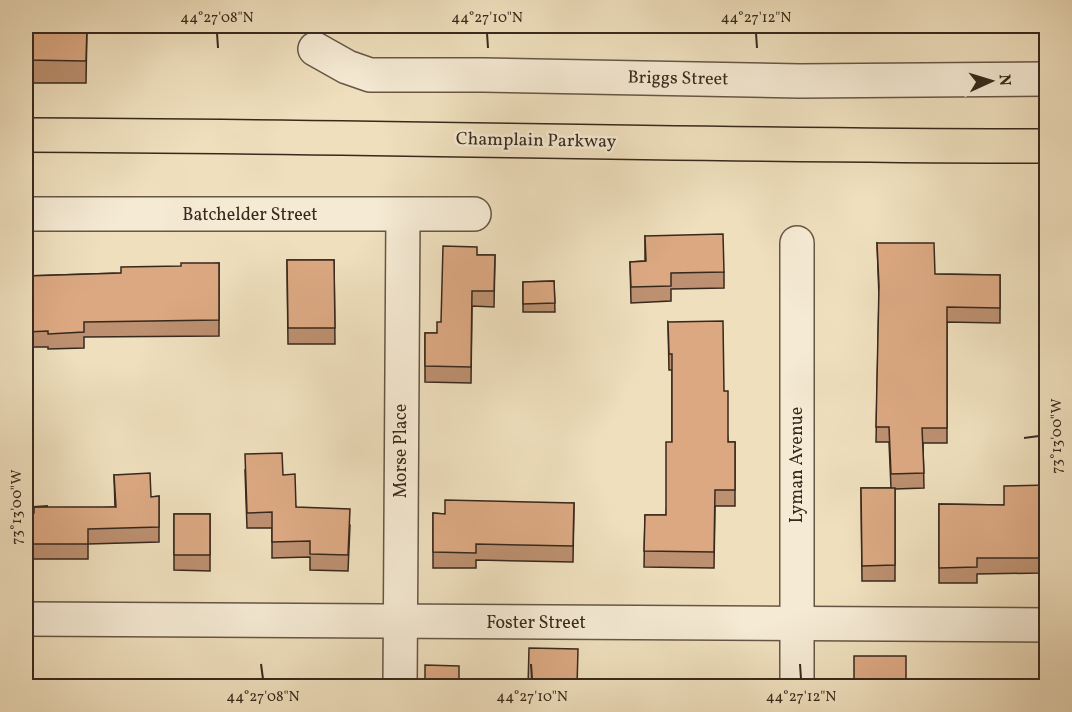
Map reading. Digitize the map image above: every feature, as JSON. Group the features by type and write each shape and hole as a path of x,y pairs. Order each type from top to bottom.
{"main road":[{"name":"Champlain Parkway","path":"26,135 310,136 808,146 1047,146"}],"street":[{"name":"Briggs Street","path":"315,49 347,67 369,75 800,81 1047,80"},
{"name":"Batchelder Street","path":"26,214 474,214"},
{"name":"Morse Place","path":"400,687 403,215"},
{"name":"Lyman Avenue","path":"797,243 797,687"},
{"name":"Foster Street","path":"26,619 1047,625"}],"building":[{"path":"26,26 87,26 86,61 26,60"},
{"path":"723,234 724,272 671,273 671,286 631,287 630,262 646,261 645,236"},
{"path":"877,243 934,243 935,274 1000,275 1000,308 947,307 947,428 922,428 924,473 891,474 889,427 876,427 879,286"},
{"path":"443,246 477,247 477,255 495,255 494,291 472,291 471,367 425,366 425,333 437,333 437,322 441,322"},
{"path":"287,260 334,260 335,328 288,328"},
{"path":"181,263 219,263 219,320 84,322 84,332 48,334 48,331 26,332 26,276 121,273 121,267 181,266"},
{"path":"554,281 555,303 523,304 523,282"},
{"path":"723,321 724,391 728,391 728,442 735,442 735,490 715,490 714,552 644,551 645,515 666,515 666,442 672,442 672,354 669,354 668,322"},
{"path":"282,453 283,475 295,474 296,507 350,509 348,555 310,554 310,541 272,542 272,512 247,513 245,454"},
{"path":"150,473 151,497 159,496 159,527 88,529 88,544 26,544 26,512 34,513 34,507 116,507 114,475"},
{"path":"1047,485 1047,542 1041,542 1041,558 977,558 977,567 939,568 939,504 1004,505 1004,486"},
{"path":"861,488 895,488 895,565 862,566"},
{"path":"445,500 574,503 573,546 476,544 476,553 433,552 433,513 445,514"},
{"path":"174,514 210,514 210,555 174,555"},
{"path":"529,648 578,649 577,687 528,687"},
{"path":"854,656 906,656 906,687 854,687"},
{"path":"425,665 459,666 459,687 425,687"},
{"path":"126,684 169,685 169,687 126,687"},
{"path":"26,685 119,687 26,687"}]}
